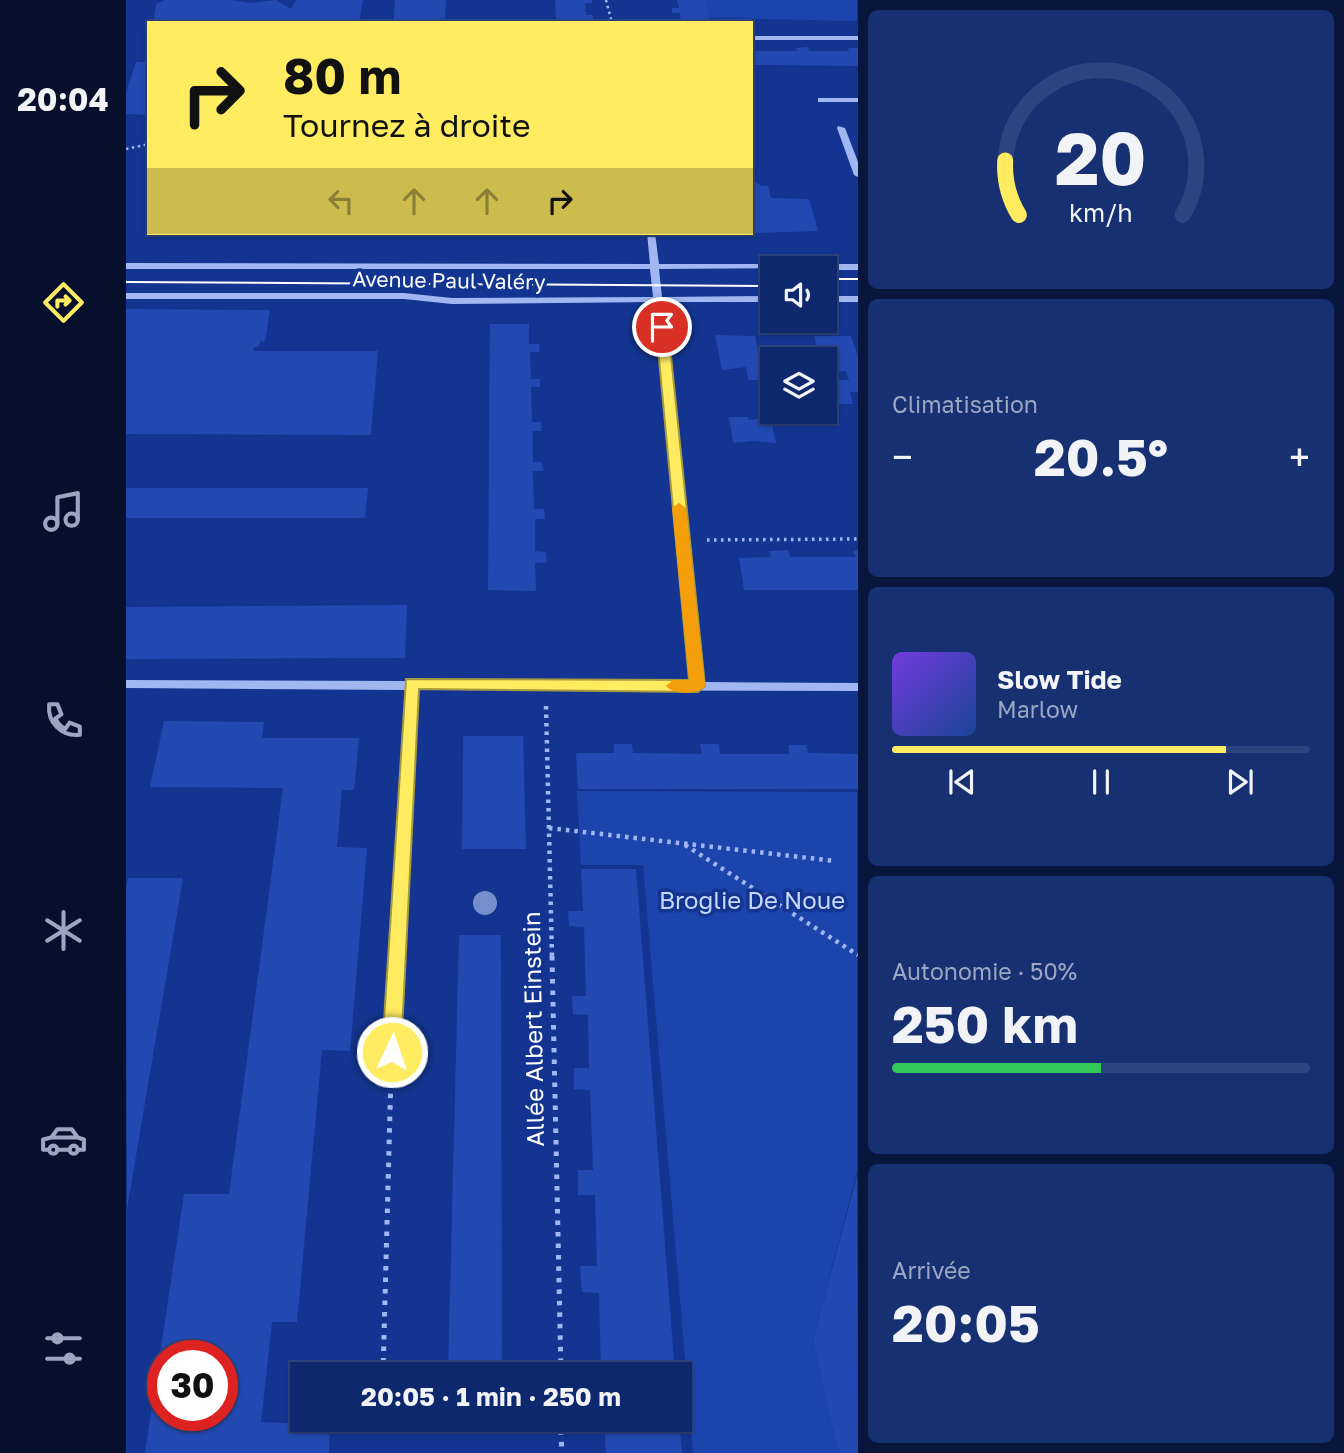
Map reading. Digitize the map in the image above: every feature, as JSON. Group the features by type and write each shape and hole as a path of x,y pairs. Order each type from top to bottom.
{"street":[{"path":"753,38 858,38"},
{"path":"821,100 858,100"},
{"path":"651,235 698,686"},
{"name":"Avenue Paul Valéry","path":"126,266 858,267"},
{"name":"Avenue Paul Valéry","path":"126,296 404,296 452,300 760,299"},
{"path":"837,299 858,299"},
{"path":"126,684 411,683 858,687"},
{"path":"392,1052 411,683"}],"lane":[{"path":"841,128 858,175"}],"path":[{"path":"606,0 611,21"},
{"path":"126,149 147,144"},
{"path":"682,541 858,540"},
{"name":"Allée Albert Einstein","path":"545,684 561,1362"},
{"path":"549,828 835,861"},
{"path":"681,842 858,955"},
{"path":"383,1362 392,1052"},
{"path":"561,1432 562,1453"}],"green space":[{"path":"706,0 857,0 857,21 709,18"},
{"name":"Broglie De Noue","path":"577,791 857,792 857,1172 813,1340 838,1453 693,1453 692,1362 685,1362 643,865 581,865"}],"building":[{"path":"165,0 232,0 249,3 276,0 291,9 296,0 363,0 359,21 156,21 154,18 156,4"},
{"path":"395,0 446,0 445,21 393,21"},
{"path":"555,0 592,0 592,3 585,3 586,15 593,15 593,21 556,21"},
{"path":"677,0 706,0 710,21 681,21 680,13 672,13 672,8 679,8"},
{"path":"808,47 809,51 849,51 848,48 858,48 858,66 753,65 753,51 797,51 796,48"},
{"path":"136,62 147,62 147,115 126,114 126,93"},
{"path":"753,181 768,186 771,198 809,199 818,231 753,233"},
{"path":"126,309 270,310 265,342 260,341 259,347 254,347 253,351 378,351 371,435 126,434"},
{"path":"490,324 529,324 529,344 539,344 539,352 530,352 531,379 540,379 540,387 531,387 532,422 541,422 542,431 533,431 533,462 542,462 543,471 533,471 534,509 544,509 545,519 535,519 535,551 546,552 547,562 535,563 536,591 488,590"},
{"path":"715,335 755,336 760,380 748,380 746,367 722,370"},
{"path":"814,336 851,336 858,357 858,392 850,392 853,404 837,404 837,380 849,380 846,371 837,371 837,347 817,347"},
{"path":"729,417 760,418 760,424 772,424 776,443 733,443"},
{"path":"126,488 368,488 365,518 126,518"},
{"path":"788,550 790,557 856,557 853,551 858,550 858,590 744,590 739,558 771,557 769,551"},
{"path":"407,605 405,658 126,659 126,607"},
{"path":"164,721 264,722 262,738 359,738 354,790 342,790 337,847 367,848 350,1051 322,1050 297,1322 272,1322 261,1422 290,1423 290,1432 330,1432 329,1453 145,1453 148,1431 238,1431 238,1340 162,1340 184,1194 229,1194 283,788 150,787"},
{"path":"463,736 523,736 526,849 462,849"},
{"path":"614,744 632,744 633,753 702,754 700,744 719,744 720,754 789,754 789,745 806,745 808,753 858,754 858,789 578,789 576,753 614,753"},
{"path":"581,869 636,869 674,1362 601,1362 599,1293 582,1292 580,1266 597,1266 595,1195 578,1195 578,1170 593,1170 590,1090 574,1089 574,1068 589,1068 588,1015 573,1014 572,996 586,996 584,927 569,926 568,911 583,911"},
{"path":"128,878 183,878 127,1209 126,889"},
{"path":"459,935 501,935 502,1362 448,1362"},
{"path":"857,1176 858,1453 838,1453 813,1340"},
{"path":"605,1432 680,1432 682,1453 606,1453"}],"tram line":[{"path":"837,279 858,279"},
{"path":"126,282 760,286"}],"slow traffic":[{"path":"673,686 698,686 679,508"}],"route":[{"path":"392,1052 411,683 698,686 662,327"}]}
